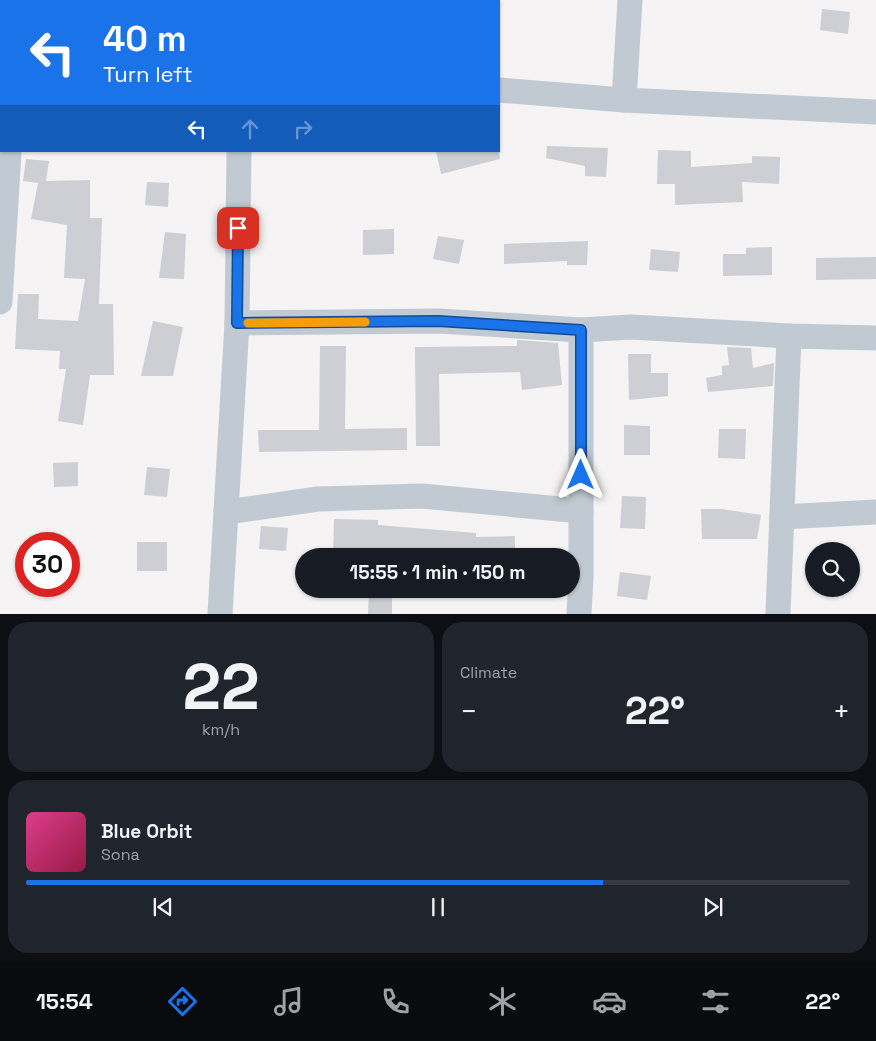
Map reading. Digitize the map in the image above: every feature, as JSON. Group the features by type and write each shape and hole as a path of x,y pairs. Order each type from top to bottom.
{"street":[{"path":"624,100 630,0"},
{"path":"500,90 624,100 876,112"},
{"path":"0,302 9,152"},
{"path":"220,614 237,323 240,152"},
{"path":"237,323 438,321 581,330 630,327 789,336 876,338"},
{"path":"579,614 581,330"},
{"path":"778,614 789,336"},
{"path":"226,512 318,499 422,496 581,511"},
{"path":"782,517 876,512"}],"building":[{"path":"822,9 850,12 848,34 820,30"},
{"path":"547,146 608,148 606,177 585,176 585,166 546,158"},
{"path":"658,150 691,151 691,167 752,163 752,156 780,157 779,184 742,182 743,202 675,205 675,184 657,184"},
{"path":"436,152 499,152 500,159 441,174"},
{"path":"26,159 49,161 46,181 90,180 90,218 102,218 99,304 113,304 114,375 90,375 83,425 58,421 66,369 59,369 60,351 15,349 18,294 39,294 38,319 78,321 85,279 64,278 67,225 31,219 38,183 23,181"},
{"path":"147,182 169,183 168,207 145,205"},
{"path":"394,229 394,254 363,255 363,230"},
{"path":"165,232 186,234 184,279 159,278"},
{"path":"438,236 464,240 459,264 433,259"},
{"path":"588,241 587,265 567,265 567,261 504,264 504,244"},
{"path":"772,247 772,275 723,276 723,254 746,254 746,248"},
{"path":"651,249 680,252 678,272 649,270"},
{"path":"876,257 876,279 816,280 816,258"},
{"path":"153,321 183,327 173,376 141,376"},
{"path":"517,340 558,343 562,385 522,390 520,372 439,374 440,446 416,446 415,347 517,346"},
{"path":"320,346 346,346 345,429 407,428 407,450 259,452 258,430 319,430"},
{"path":"727,347 751,348 753,368 774,363 773,386 708,392 706,378 722,375 722,366 729,365"},
{"path":"628,354 651,354 651,373 668,373 668,396 629,400"},
{"path":"624,425 650,426 650,455 624,455"},
{"path":"719,429 746,429 745,459 718,458"},
{"path":"78,462 78,486 54,487 53,463"},
{"path":"147,467 170,469 167,497 144,495"},
{"path":"622,496 646,497 645,529 620,528"},
{"path":"701,509 722,509 761,515 757,539 702,539"},
{"path":"334,519 378,520 378,525 476,533 476,537 515,536 515,548 333,548"},
{"path":"261,526 288,528 286,551 259,549"},
{"path":"137,542 167,542 167,571 137,571"},
{"path":"620,572 651,576 647,600 617,596"},
{"path":"369,598 392,598 392,614 368,614"}],"slow traffic":[{"path":"248,323 365,322"}],"route":[{"path":"238,228 237,323 438,321 581,330 581,475"}]}
